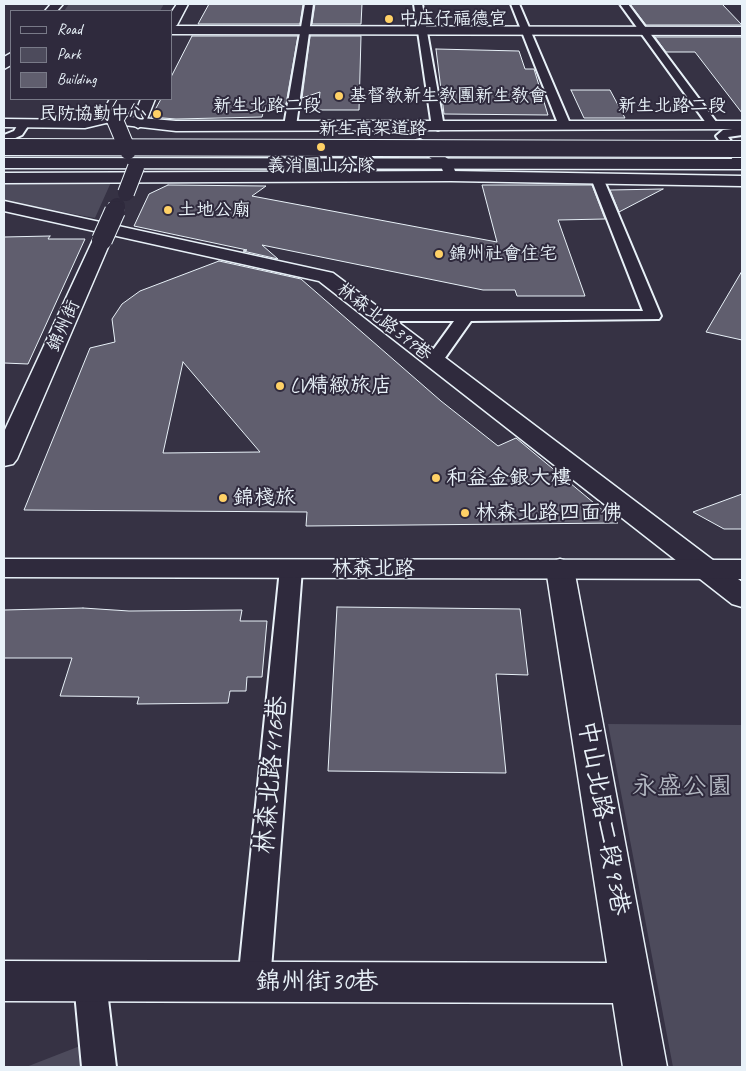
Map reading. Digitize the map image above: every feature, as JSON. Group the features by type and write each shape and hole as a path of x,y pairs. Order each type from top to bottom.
{"main road":[{"path":"172,23 182,4"},
{"path":"172,30 742,31"},
{"path":"106,119 116,100"},
{"path":"126,100 115,120 132,160"},
{"path":"138,124 148,100"},
{"name":"新生北路二段","path":"4,123 85,124 106,119 126,120 138,124 176,126 742,125"},
{"name":"新生高架道路","path":"4,139 742,139"},
{"name":"新生高架道路","path":"4,147 742,149"},
{"path":"4,162 132,160 449,170 597,178 675,172 742,164"},
{"name":"錦州街","path":"4,459 102,240 122,200 132,160"},
{"path":"4,178 449,170 675,172 742,181"},
{"name":"林森北路399巷","path":"4,206 326,278 704,570 742,597"},
{"name":"林森北路","path":"4,568 742,570"},
{"name":"中山北路二段93巷","path":"560,569 645,1067"},
{"name":"錦州街30巷","path":"4,981 631,983"}],"lane":[{"path":"290,126 309,4"},
{"path":"418,4 438,127"},
{"path":"516,4 565,126"},
{"path":"624,4 713,125"},
{"path":"4,139 18,133 24,123"},
{"path":"742,132 727,132 722,136 742,164"},
{"path":"420,144 449,170"},
{"path":"376,316 652,316 597,178"},
{"path":"434,360 466,316"},
{"name":"林森北路416巷","path":"254,982 291,569"},
{"path":"90,982 99,1067"}],"green space":[{"path":"69,4 164,4 161,10 65,10"},
{"path":"112,180 95,218 4,201 4,182"},
{"name":"永盛公園","path":"608,724 742,725 742,1067 673,1067"},
{"path":"80,1046 83,1067 26,1067"}],"building":[{"path":"209,4 303,4 300,24 198,24"},
{"path":"315,4 362,4 361,24 312,24"},
{"path":"630,4 722,4 742,25 646,25"},
{"path":"192,36 298,36 286,104 263,113 262,117 176,119 151,117 160,100 172,100 172,75"},
{"path":"310,36 361,36 359,110 318,110 320,92 302,98"},
{"path":"655,37 742,37 742,113 695,52 666,52"},
{"path":"436,49 519,51 525,69 534,69 548,115 444,114"},
{"path":"571,90 610,90 625,118 584,118"},
{"path":"168,185 266,186 252,196 497,242 482,185 592,185 605,219 558,220 585,296 517,296 515,290 483,290 262,245 278,259 243,251 247,250 134,226 149,194"},
{"path":"663,189 619,212 610,190"},
{"path":"50,236 48,239 85,239 28,364 4,363 4,237"},
{"path":"219,261 301,279 441,401 498,446 516,438 618,523 306,526 307,512 24,510 90,348 115,342 112,319 122,304 140,291","holes":["183,362 260,452 163,453"]},
{"path":"742,271 742,340 706,332"},
{"path":"742,494 742,529 724,529 693,512"},
{"path":"337,607 520,609 528,675 496,674 506,773 328,771"},
{"path":"83,608 129,611 242,610 240,621 267,621 262,677 247,677 246,691 230,691 228,703 137,704 139,697 60,696 72,658 4,658 4,610"}],"place":[{"name":"中庒仔福德宮","path":"389,19"},
{"name":"基督教新生教團新生教會","path":"339,96"},
{"name":"民防協勤中心","path":"157,114"},
{"name":"義消圓山分隊","path":"321,147"},
{"name":"土地公廟","path":"168,210"},
{"name":"錦州社會住宅","path":"439,254"},
{"name":"LV精緻旅店","path":"280,386"},
{"name":"和益金銀大樓","path":"436,478"},
{"name":"錦棧旅","path":"223,498"},
{"name":"林森北路四面佛","path":"465,513"}]}
